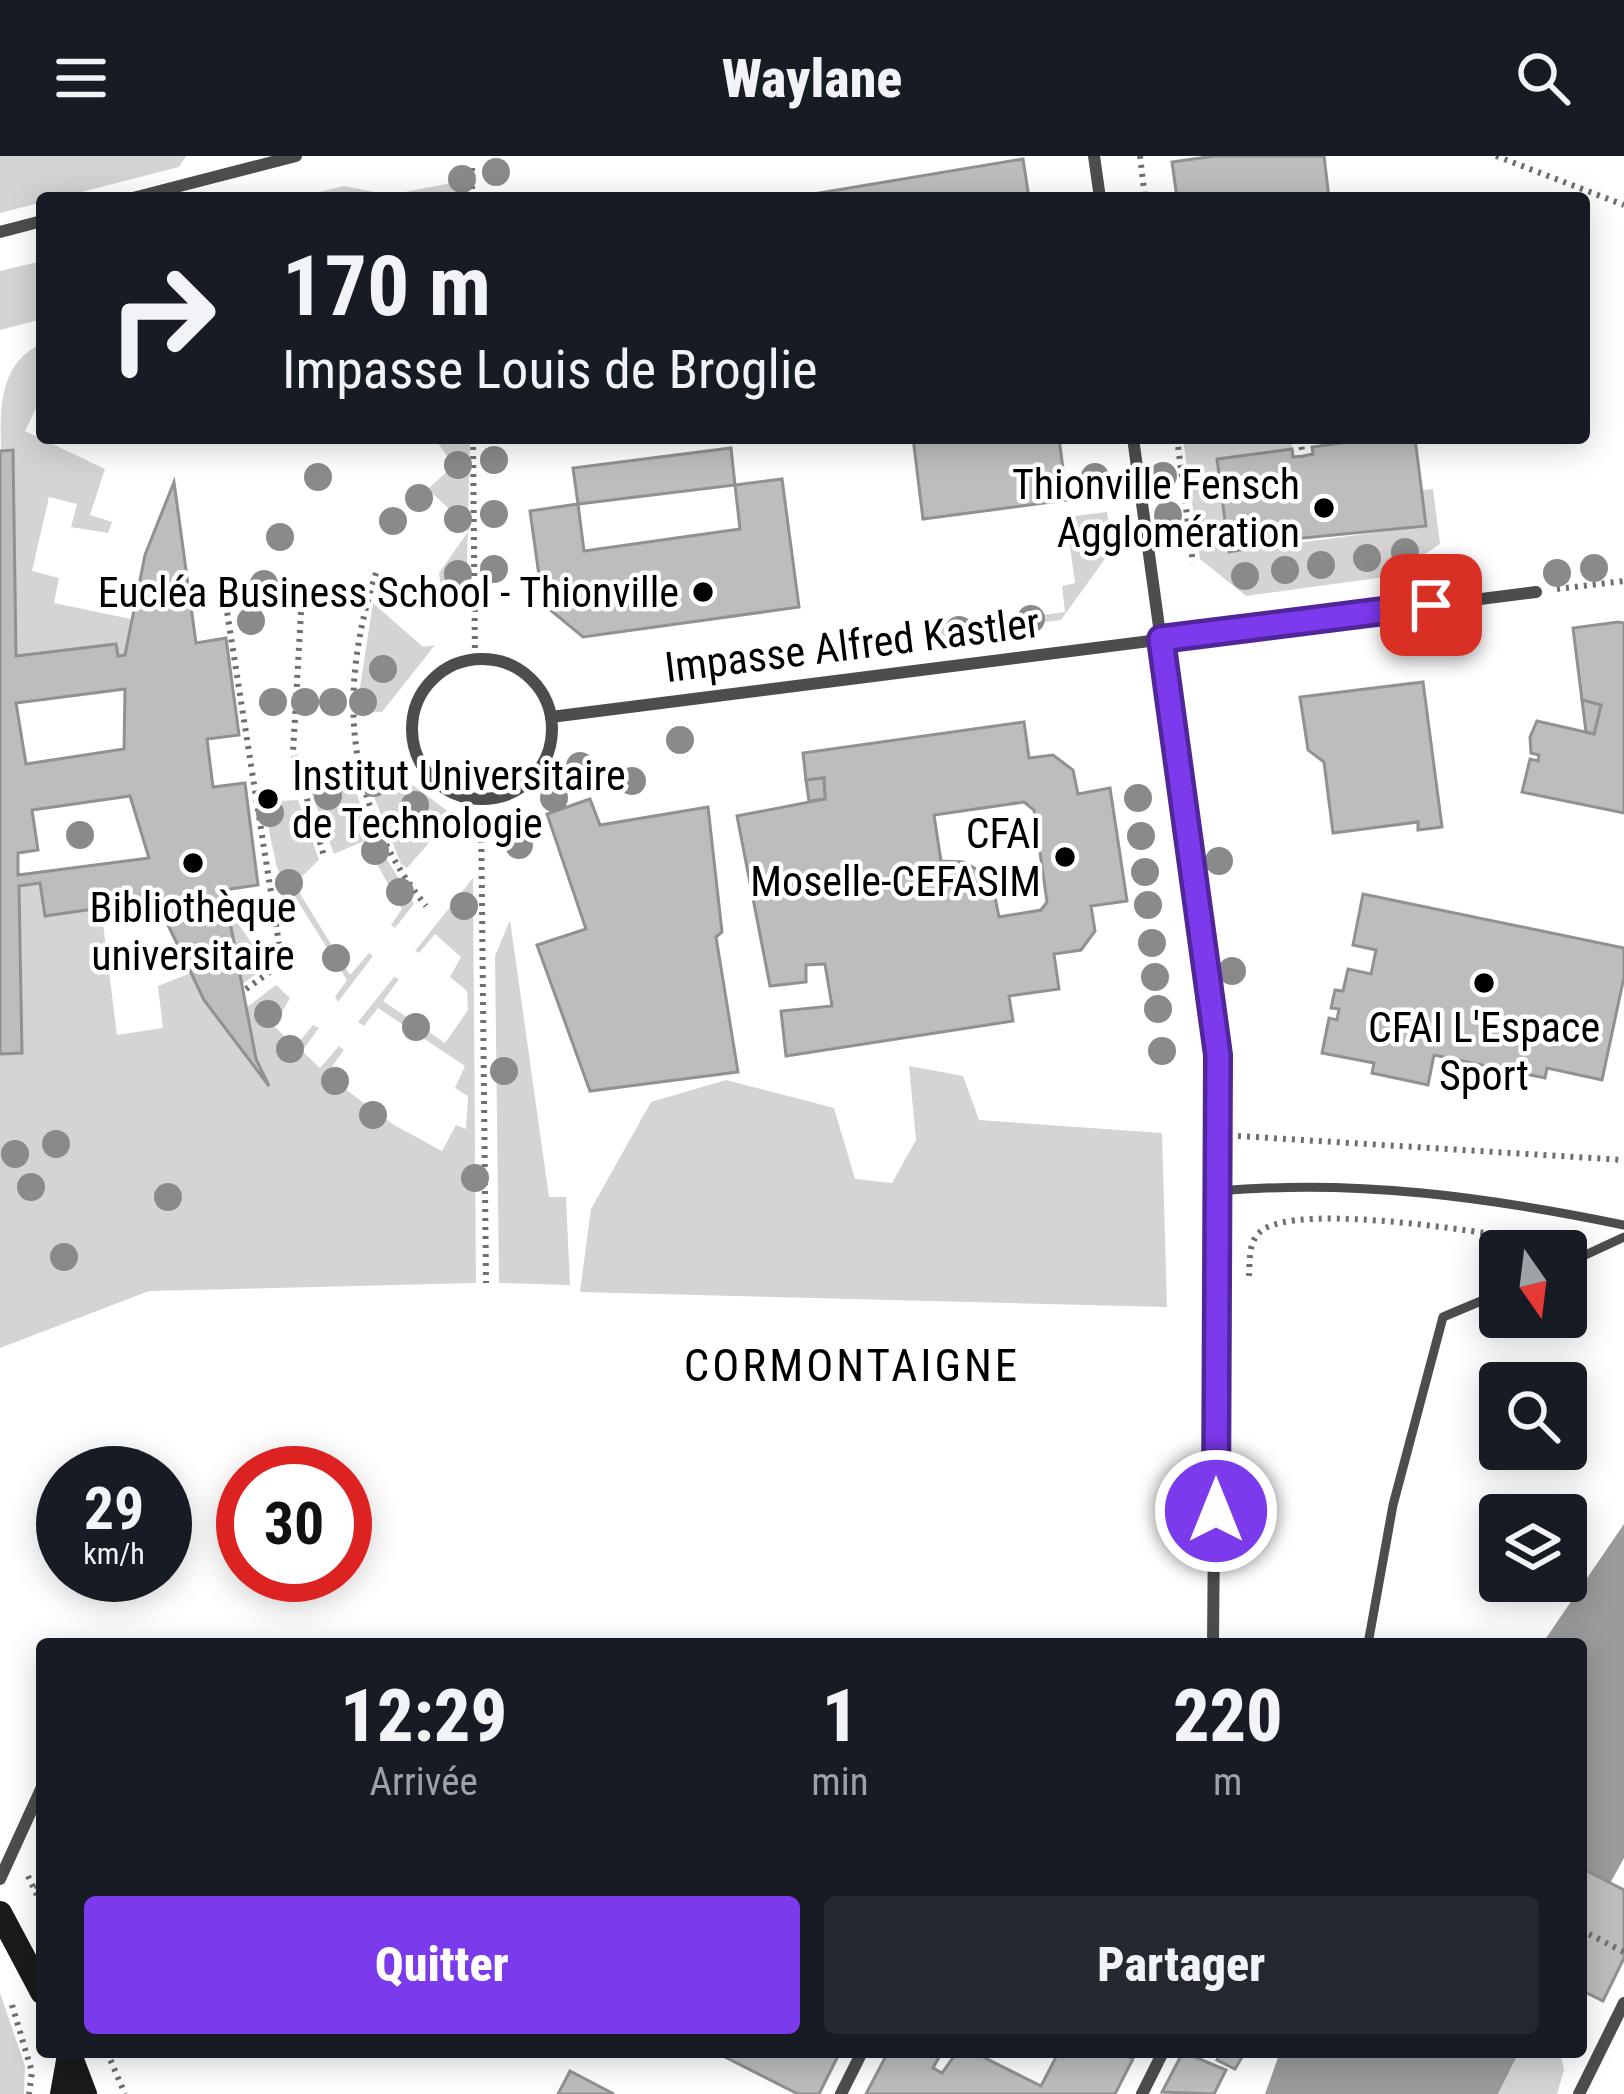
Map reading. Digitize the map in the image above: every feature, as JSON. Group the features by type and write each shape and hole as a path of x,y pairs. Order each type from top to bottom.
{"main road":[{"path":"0,1912 36,1981"},
{"path":"62,2094 68,2058"},
{"path":"71,2058 85,2094"}],"street":[{"path":"157,192 296,156"},
{"path":"1094,156 1099,192"},
{"path":"0,232 36,223"},
{"path":"1133,444 1218,1055 1213,1638"},
{"name":"Impasse Alfred Kastler","path":"551,717 1536,592"},
{"path":"475,659 515,667 544,697 551,717 544,761 512,793 468,798 447,790 418,758 412,715 434,677 475,659"},
{"path":"0,1879 36,1800"},
{"path":"1579,2094 1624,2003"},
{"path":"841,2094 859,2058"},
{"path":"1142,2094 1160,2058"}],"lane":[{"path":"1218,1191 1317,1185 1457,1193 1624,1225"},
{"path":"1587,1254 1624,1237"},
{"path":"1369,1638 1394,1504 1443,1317 1479,1302"}],"path":[{"path":"1140,156 1144,192"},
{"path":"1496,156 1624,205"},
{"path":"472,168 472,192"},
{"path":"473,444 475,659"},
{"path":"1178,444 1192,563"},
{"path":"1301,444 1303,456"},
{"path":"376,573 357,641 352,745 370,816 398,871 426,906"},
{"path":"1536,592 1624,581"},
{"path":"223,586 282,963 242,992"},
{"path":"301,612 293,752 324,856"},
{"path":"481,813 486,1283"},
{"path":"1218,1134 1624,1160"},
{"path":"1249,1276 1250,1246 1262,1229 1289,1221 1331,1218 1479,1233"},
{"path":"1587,1933 1624,1952"},
{"path":"5,1984 28,2046 29,2094"},
{"path":"110,2058 125,2094"}],"shaded area":[{"path":"0,156 186,156 179,167 82,192 36,192 36,204 0,213"},
{"path":"467,180 468,192 405,192"},
{"path":"344,186 374,192 320,192"},
{"path":"36,262 36,321 0,330 0,271"},
{"path":"36,347 36,408 25,431 36,436 36,444 52,444 105,469 90,515 112,522 108,533 71,527 77,504 49,497 32,571 59,578 54,603 131,619 125,655 118,656 116,644 16,656 13,451 1,451 1,417 10,374"},
{"path":"438,444 470,444 468,527 428,489 454,465"},
{"path":"1184,444 1292,444 1292,449 1217,459 1229,552 1426,526 1422,490 1433,489 1440,544 1422,556 1414,573 1246,596 1200,559"},
{"path":"1107,512 1112,549 1061,620 936,637 935,629 1065,612 1062,586 1075,583 1066,517"},
{"path":"468,532 466,607 441,587 439,573"},
{"path":"373,603 423,647 435,645 382,712 356,713"},
{"path":"388,767 453,815 407,868 401,864 364,772"},
{"path":"352,779 368,828 414,904 395,928 391,925 402,909 364,841 334,854 310,789"},
{"path":"298,800 319,860 294,884 350,975 369,953 373,956 338,1002 335,997 347,980 277,868 263,802"},
{"path":"473,878 476,1283 149,1291 0,1348 0,1054 19,886 40,883 45,916 101,908 117,1035 163,1028 158,986 191,973 246,1008 276,985 290,998 274,1026 295,1047 313,1025 319,1028 302,1051 320,1068 339,1046 344,1050 326,1075 394,1125 442,1151 456,1125 466,1129 468,1096 455,1088 465,1066 378,1008 364,1026 358,1022 394,977 399,979 383,1001 445,1043 468,1010 467,991 450,977 461,957 435,934 419,953 415,951"},
{"path":"227,907 267,966 241,985"},
{"path":"510,920 549,1197 566,1197 570,1285 499,1283 495,956"},
{"path":"909,1066 963,1076 979,1120 1162,1133 1167,1307 580,1292 591,1209 651,1102 726,1080 834,1108 855,1179 892,1183 916,1140"},
{"path":"1624,1524 1624,1858 1587,1925 1587,1638 1546,1638 1571,1602 1587,1602 1587,1578"},
{"path":"0,1993 25,2066 24,2094 0,2094"},
{"path":"1278,2058 1516,2058 1498,2094 1265,2094"},
{"path":"1516,2058 1561,2058 1564,2070 1557,2094 1498,2094"}],"building":[{"path":"1214,156 1324,156 1328,192 1176,192 1172,162"},
{"path":"1023,159 1028,192 825,192"},
{"path":"914,444 1060,444 1067,500 923,519"},
{"name":"Thionville Fensch Agglomération","path":"1416,444 1426,526 1303,538 1229,552 1217,459 1292,449 1293,457 1303,456 1313,454 1312,447"},
{"path":"731,448 735,485 578,504 573,468"},
{"path":"13,450 16,656 116,644 118,656 125,655 145,555 174,482 196,643 226,638 239,735 207,739 213,787 245,783 258,885 224,890 256,1059 269,1086 204,1000 156,900 45,916 40,883 19,886 22,1053 0,1054 0,451","holes":["125,689 124,749 26,764 16,703","130,796 149,858 18,875 18,853 38,850 32,810"]},
{"path":"782,479 799,607 583,637 543,604 530,511 578,504 584,551 740,529 735,485"},
{"path":"1624,623 1624,813 1522,792 1530,759 1538,761 1539,755 1531,753 1530,737 1537,721 1594,734 1601,705 1582,700 1573,628"},
{"path":"1423,682 1442,827 1418,830 1418,822 1333,833 1324,762 1308,750 1300,697"},
{"path":"1582,700 1601,705 1594,734 1586,732"},
{"path":"1024,722 1029,758 1053,755 1073,770 1078,794 1110,788 1127,901 1091,906 1095,931 1081,950 1054,954 1059,989 1009,996 1013,1021 786,1056 781,1011 832,1006 825,964 806,965 806,982 770,986 737,816 825,799 824,778 806,780 803,753","holes":["1024,802 1034,810 1047,902 1041,910 999,917 994,892 981,872 964,862 941,861 934,815"]},
{"path":"824,778 825,799 809,801 806,780"},
{"path":"590,799 600,825 708,807 722,932 716,937 738,1072 590,1091 537,945 586,929 547,814"},
{"name":"CFAI L'Espace Sport","path":"1363,894 1624,948 1624,977 1602,1080 1547,1068 1545,1078 1434,1055 1428,1085 1372,1073 1374,1063 1322,1053 1329,1018 1337,1020 1339,1009 1331,1008 1335,990 1343,991 1348,969 1371,974 1376,950 1353,945"},
{"path":"1587,1871 1624,1890 1624,1958 1603,2001 1587,1993"},
{"path":"727,2058 837,2058 819,2094 798,2094"},
{"path":"885,2058 939,2058 933,2068 942,2073 953,2058 985,2058 1041,2086 1055,2058 1133,2059 1115,2094 866,2094"},
{"path":"1180,2058 1197,2058 1226,2070 1214,2094 1162,2092"},
{"path":"1218,2058 1241,2058 1235,2069"},
{"path":"570,2071 614,2094 558,2094"}],"place":[{"name":"Thionville Fensch Agglomération","path":"1324,508"},
{"name":"Eucléa Business School - Thionville","path":"703,592"},
{"name":"Institut Universitaire de Technologie","path":"268,799"},
{"name":"CFAI Moselle-CEFASIM","path":"1065,857"},
{"name":"Bibliothèque universitaire","path":"193,863"},
{"name":"CFAI L'Espace Sport","path":"1484,983"}],"district":[{"name":"CORMONTAIGNE","path":"852,1365"}],"route":[{"path":"1216,1511 1218,1055 1161,639 1431,605"}]}
